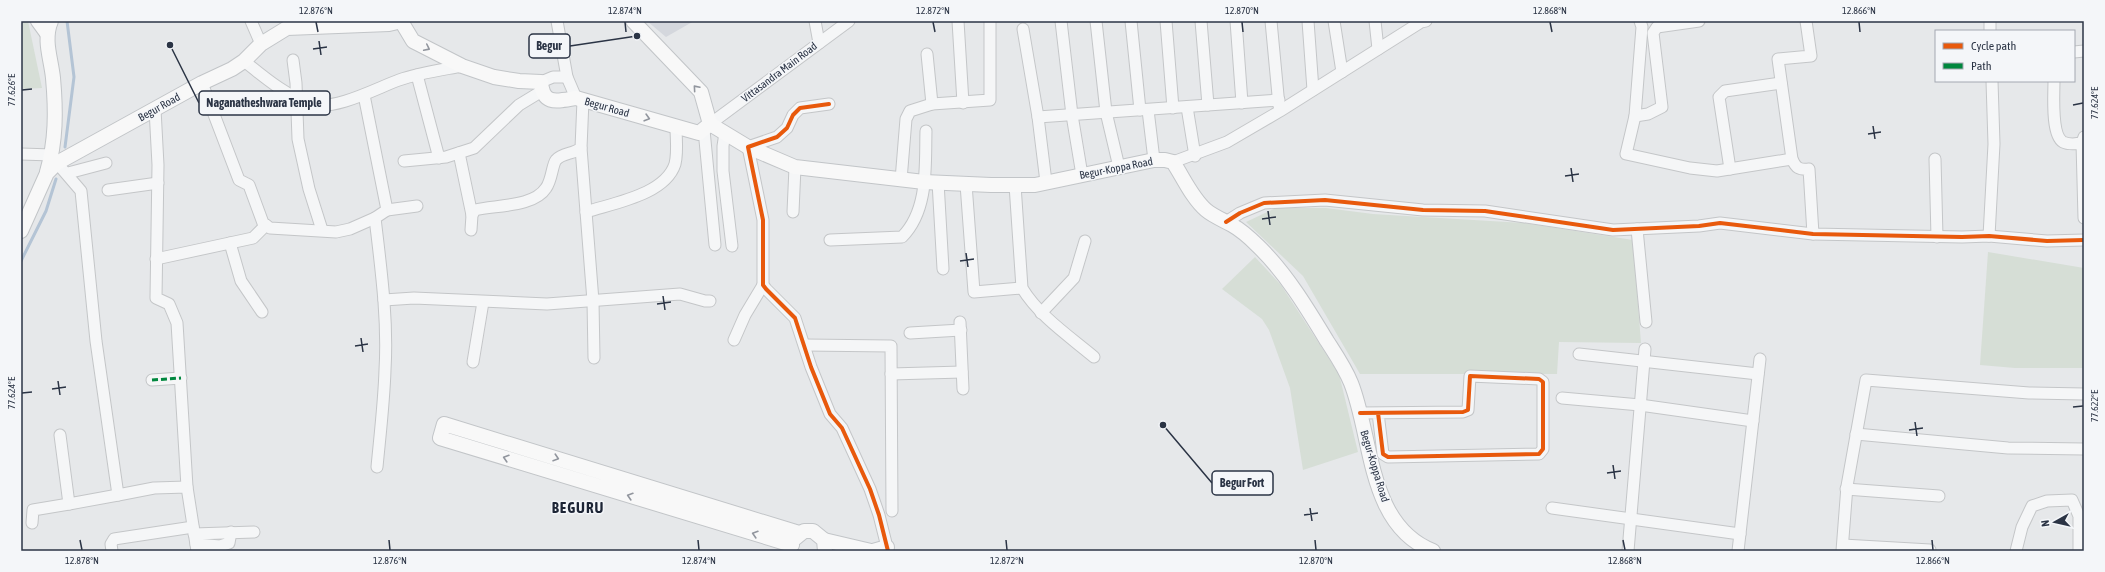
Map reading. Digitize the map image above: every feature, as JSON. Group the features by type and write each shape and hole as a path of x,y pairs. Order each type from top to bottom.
{"main road":[{"name":"Begur Road","path":"23,225 55,159 155,110 244,61 261,44 287,25 389,24 401,21 413,41 462,66 494,77 541,86 548,99 555,101 579,99 699,133 707,127"},
{"path":"633,21 701,92 707,127"},
{"path":"45,25 55,100 55,159"},
{"name":"Begur-Koppa Road","path":"707,127 725,133 748,147 795,167 924,182 1015,185 1046,182 1154,160 1173,162 1202,206 1258,245 1298,294 1344,368 1356,397 1372,466 1390,513 1405,533 1416,542 1433,551"},
{"path":"799,533 796,536 792,548 440,438 444,424 799,533 809,530 814,531 824,546 872,551 888,549"}],"street":[{"path":"250,21 261,44"},
{"path":"557,21 567,77 579,99 581,148 593,301 594,358"},
{"path":"815,21 818,43"},
{"name":"Vittasandra Main Road","path":"707,127 849,21"},
{"path":"958,21 963,102"},
{"path":"901,180 908,115 914,109 932,104 988,101 991,97 990,21"},
{"path":"1061,21 1072,115 1082,175"},
{"path":"1096,21 1106,112 1119,167"},
{"path":"1131,21 1144,110 1154,160"},
{"path":"1166,21 1173,108"},
{"path":"1201,21 1208,105"},
{"path":"1236,21 1242,103"},
{"path":"1271,21 1279,106"},
{"path":"1308,21 1313,90"},
{"path":"1334,21 1342,72"},
{"path":"1376,21 1378,49"},
{"path":"1173,162 1195,156 1227,142 1279,106 1313,90 1423,21"},
{"path":"1640,21 1642,27 1635,116 1626,154 1705,170 1730,169 1792,160"},
{"path":"1635,116 1648,114 1662,107 1653,33 1657,27 1699,21"},
{"path":"1806,21 1811,56 1778,59 1792,160 1796,167 1801,170 1809,169 1813,234"},
{"path":"1023,29 1038,117 1046,182"},
{"path":"927,54 932,104"},
{"path":"293,60 297,97 298,139 309,189 322,230"},
{"path":"244,61 273,84 312,104 324,106 364,95 400,80 417,75 462,66"},
{"path":"417,75 439,158"},
{"path":"404,161 439,158 474,148 541,86 553,77 567,77"},
{"path":"1730,169 1719,97 1725,91 1781,82"},
{"path":"1989,236 1994,144 1992,82"},
{"path":"2054,82 2057,136 2062,142 2067,144 2083,140 2084,218"},
{"path":"202,83 239,180 249,185 263,223 270,228 343,232 375,218 387,210 417,206"},
{"path":"364,95 387,210"},
{"path":"1038,117 1242,103 1279,106"},
{"path":"734,340 745,315 763,285 763,220 748,147 777,137 787,128 793,115 800,108 829,104"},
{"path":"1187,107 1195,156"},
{"path":"155,110 158,183 156,298 169,304 177,323 186,487 195,539"},
{"path":"586,212 642,194 655,188 666,179 675,163 676,127"},
{"path":"707,127 715,245"},
{"path":"830,240 902,237 913,222 923,196 926,131"},
{"path":"725,133 723,146 723,171 732,246"},
{"path":"472,215 475,210 482,208 532,201 543,194 551,181 555,161 560,157 577,152 581,148"},
{"path":"459,153 472,215 470,230"},
{"path":"21,154 55,159 68,173 81,191 96,340 118,496"},
{"path":"1935,160 1936,237"},
{"path":"68,173 106,163"},
{"path":"793,212 795,167"},
{"path":"938,182 943,268"},
{"path":"108,190 158,183"},
{"path":"966,184 974,292 1022,288"},
{"path":"1015,185 1022,288 1031,302 1041,313 1094,357"},
{"path":"1226,222 1240,213 1264,203 1325,200 1423,210 1485,211 1613,230 1638,231 1679,229 1720,223 1813,234 1936,237 1989,236 2047,241 2084,240"},
{"path":"375,218 384,300 385,369 377,467"},
{"path":"156,259 253,238 266,225"},
{"path":"1638,231 1646,322"},
{"path":"1041,313 1074,278 1085,240"},
{"path":"230,243 241,281 262,312"},
{"path":"763,285 766,290 795,318 811,367 830,414 845,434 870,489 880,516 888,549"},
{"path":"384,300 414,298 547,304 680,294 705,302 710,301"},
{"path":"473,362 483,302"},
{"path":"910,333 960,326 963,389"},
{"path":"805,345 891,346 892,511"},
{"path":"1628,551 1632,520 1645,349"},
{"path":"1578,354 1758,374"},
{"path":"1738,551 1760,358"},
{"path":"891,374 962,372"},
{"path":"1360,414 1378,413 1463,412 1468,410 1470,376 1539,379 1543,382 1543,449 1539,454 1388,457 1383,454 1378,413"},
{"path":"152,380 181,378"},
{"path":"1930,550 1842,548 1846,489 1866,380 2029,393 2084,394"},
{"path":"1562,398 1640,405 1753,421"},
{"path":"1856,434 2008,448 2084,449"},
{"path":"60,435 69,504"},
{"path":"32,523 33,510 118,496 154,488 186,487"},
{"path":"1846,489 1939,496"},
{"path":"2016,551 2022,527 2032,506 2047,501 2072,500 2079,516 2080,551"},
{"path":"1552,508 1740,534"},
{"path":"112,551 111,544 114,539 195,539 220,546 229,543 231,532 254,532"}],"shaded area":[{"path":"21,21 28,21 42,88 21,89"},
{"path":"647,21 694,21 666,37"},
{"path":"1276,208 1326,208 1373,214 1524,223 1633,240 1641,343 1559,342 1557,374 1360,374 1303,276 1246,222"},
{"path":"1988,252 2084,268 2084,368 2015,368 1980,365"},
{"path":"1255,257 1281,285 1339,374 1358,452 1303,470 1290,388 1269,330 1262,319 1222,289"}],"waterway":[{"path":"65,147 74,77 67,21"},
{"path":"21,261 46,211 56,179"}],"marked path":[{"path":"152,380 181,378"}],"cycle path":[{"path":"829,104 800,108 793,115 787,128 777,137 748,147 763,220 763,285 795,318 811,367 830,414 842,428 870,489 879,515 888,551"},
{"path":"1226,222 1240,213 1264,203 1325,200 1423,210 1485,211 1613,230 1699,226 1720,223 1813,234 1962,237 1989,236 2047,241 2084,240"},
{"path":"1360,413 1463,412 1468,410 1470,376 1539,379 1543,382 1543,449 1539,454 1388,457 1383,454 1378,413"}],"place":[{"name":"Begur","path":"637,36"},
{"name":"Naganatheshwara Temple","path":"170,45"},
{"name":"Begur Fort","path":"1163,425"}],"district":[{"name":"BEGURU","path":"578,507"}]}
